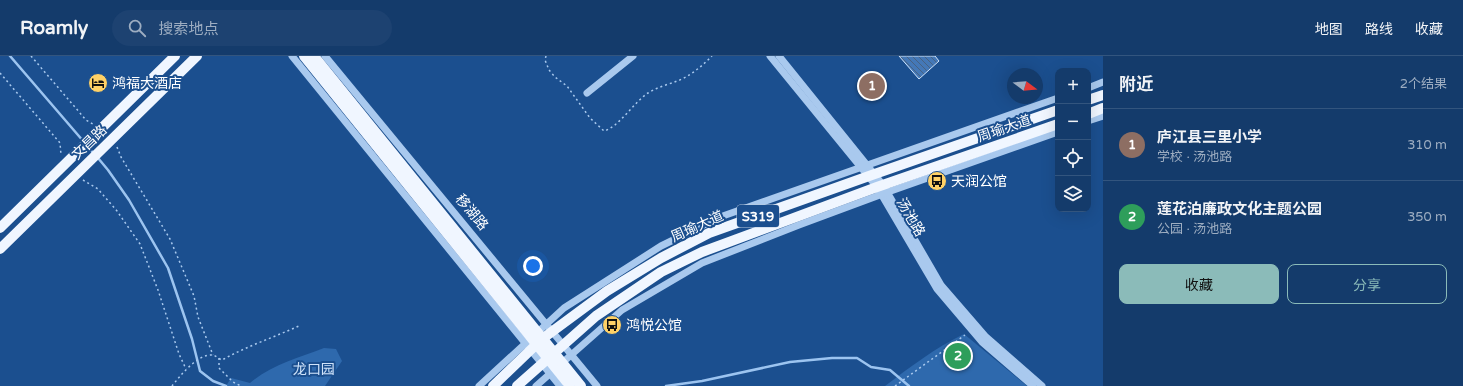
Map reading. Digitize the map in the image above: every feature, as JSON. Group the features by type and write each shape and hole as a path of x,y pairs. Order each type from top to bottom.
{"main road":[{"name":"文昌路","path":"0,228 175,56"},
{"name":"文昌路","path":"0,249 197,56"},
{"name":"移湖路","path":"304,56 534,341"},
{"name":"移湖路","path":"314,56 570,386"},
{"path":"1091,99 1103,95"},
{"path":"1091,113 1103,108"},
{"name":"周瑜大道","path":"493,386 534,341 549,328 661,258 710,233 1055,111"},
{"name":"周瑜大道","path":"517,386 596,316 661,272 702,252 883,189 1055,125"},
{"name":"移湖路","path":"555,368 581,386"}],"street":[{"name":"移湖路","path":"292,56 534,341 555,368 560,386"},
{"name":"移湖路","path":"325,56 597,386"},
{"path":"587,93 633,56"},
{"name":"汤池路","path":"770,56 883,189 942,285 986,338 1042,386"},
{"name":"汤池路","path":"779,56 839,129 864,166"},
{"path":"1091,87 1103,82"},
{"path":"549,328 564,308 661,246 720,218 1055,99"},
{"path":"1091,121 1103,116"},
{"path":"536,386 622,310 702,263 883,189 1055,133"},
{"name":"汤池路","path":"883,189 937,289 982,342 1033,386"},
{"path":"479,386 534,341"}],"path":[{"path":"31,56 86,120 100,130"},
{"path":"546,56 545,60 549,70 567,86 590,118 604,131 608,130 620,120 648,93 682,79 698,69 712,56"},
{"path":"0,73 60,143 65,164"},
{"path":"110,141 170,239 194,296 198,317 213,355"},
{"path":"77,173 98,189 117,211 140,244 158,290 179,354 186,369"},
{"path":"172,386 186,369 204,356 213,355 222,360 241,349 278,336 302,325"},
{"path":"895,386 972,330"},
{"path":"219,358 219,368 233,382 241,386"}],"green space":[{"path":"964,334 1027,386 885,386 913,365 953,339"},
{"name":"龙口园","path":"324,348 336,349 342,361 325,386 226,386 231,378 250,383 267,371"}],"building":[{"path":"899,56 935,56 939,61 919,79"}],"waterway":[{"path":"10,56 84,142"},
{"path":"87,146 94,154"},
{"path":"98,158 129,200 168,268 192,339 200,371 213,381 226,386"},
{"path":"666,386 702,381 790,362 832,358 857,358 871,367 890,370 909,386"}],"place":[{"name":"鸿福大酒店","path":"98,83"},
{"name":"庐江县三里小学","path":"872,86"},
{"name":"天润公馆","path":"937,181"},
{"name":"鸿悦公馆","path":"612,325"},
{"name":"莲花泊廉政文化主题公园","path":"958,356"}]}
